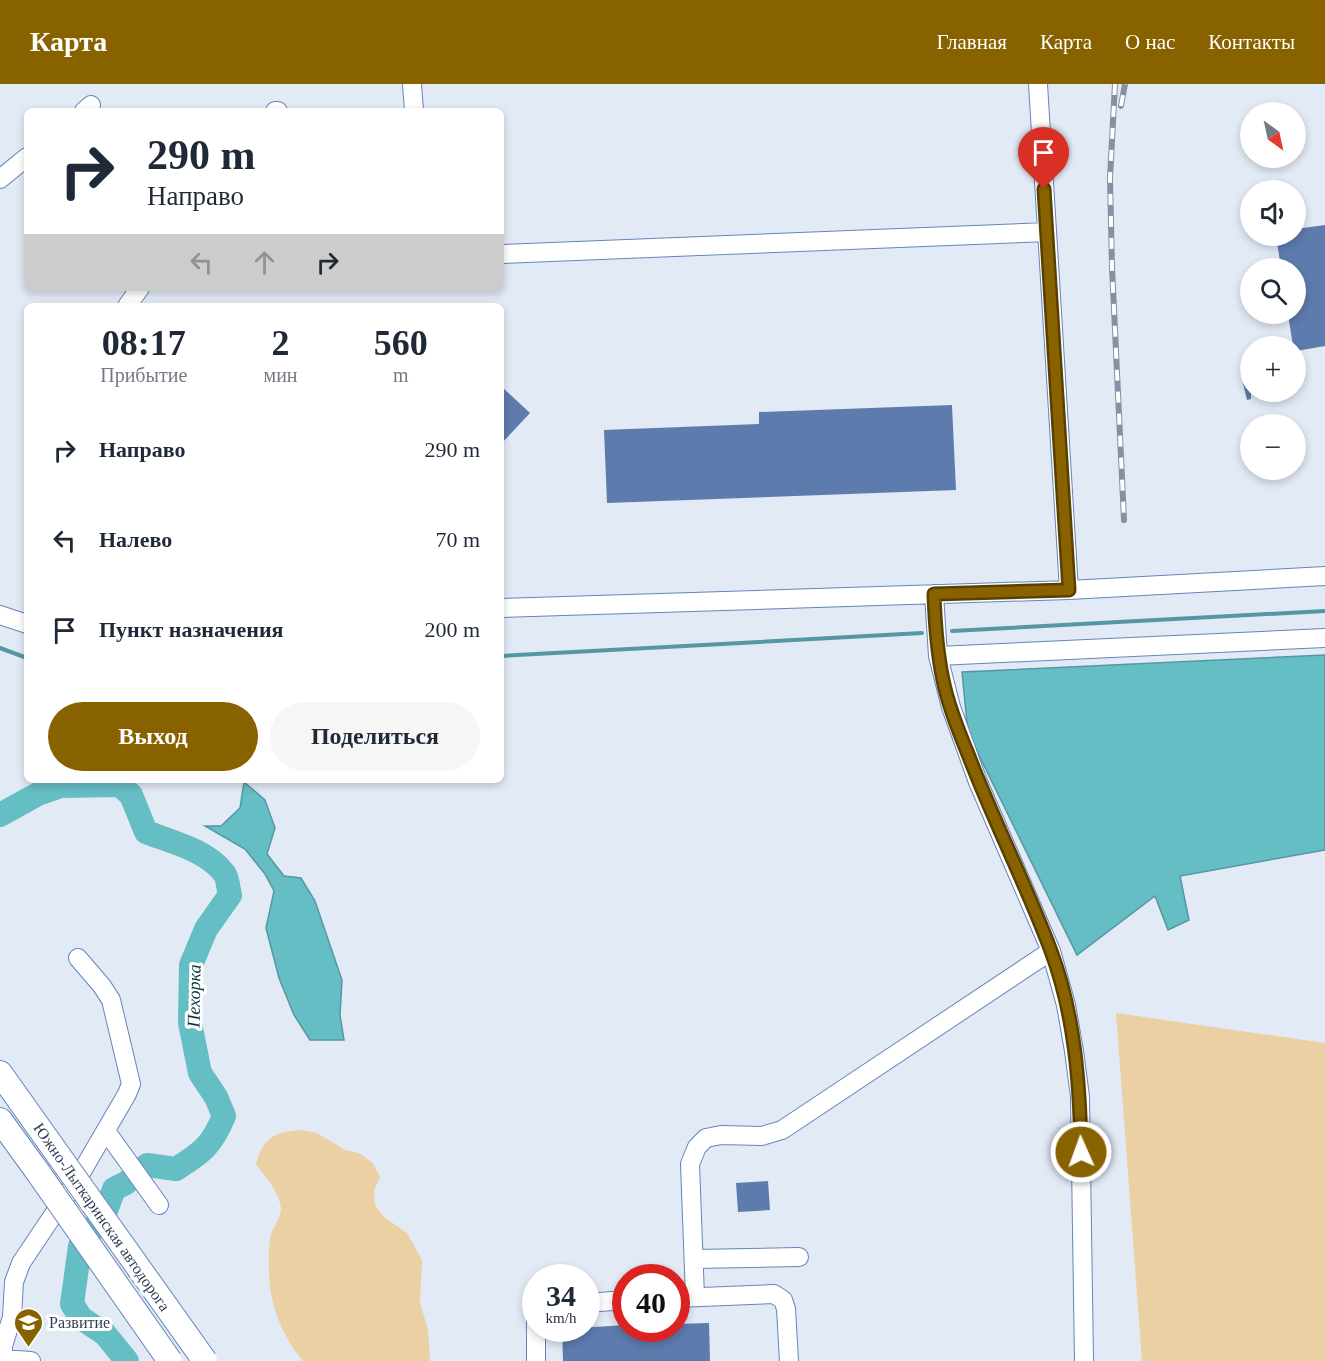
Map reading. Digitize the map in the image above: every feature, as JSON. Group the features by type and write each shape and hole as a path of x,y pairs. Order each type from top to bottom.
{"main road":[{"name":"Южно-Лыткаринская автодорога","path":"0,1073 205,1361"},
{"name":"Южно-Лыткаринская автодорога","path":"0,1120 170,1361"}],"street":[{"path":"412,84 414,108"},
{"path":"1038,84 1069,590"},
{"path":"0,179 24,159"},
{"path":"504,254 1047,232"},
{"path":"128,303 138,291"},
{"path":"504,608 1069,590 1325,576"},
{"path":"934,594 938,656 951,707 974,771 1051,951 1066,1005 1080,1097 1084,1361"},
{"path":"0,615 24,623"},
{"path":"938,656 1325,638"},
{"path":"695,1297 690,1164 697,1147 706,1138 721,1135 762,1136 782,1130 1051,951"},
{"path":"15,1360 3,1346 12,1317 14,1282 21,1263 78,1178 131,1084 111,1000 78,958"},
{"path":"106,1131 159,1204"},
{"path":"694,1259 799,1257"},
{"path":"0,1287 13,1301"},
{"path":"690,1297 774,1294 783,1300 786,1309 789,1361"},
{"path":"536,1342 536,1361"}],"shaded area":[{"path":"1116,1013 1325,1043 1325,1361 1142,1361"},
{"path":"301,1130 317,1133 345,1150 359,1153 373,1163 380,1177 374,1191 375,1205 384,1217 407,1233 422,1260 420,1303 428,1330 430,1361 303,1361 284,1333 273,1304 269,1272 270,1239 281,1209 272,1185 256,1164 262,1148 271,1138 284,1132"}],"water":[{"path":"1325,655 1325,850 1180,876 1189,920 1168,930 1155,896 1077,955 968,733 962,672"},
{"path":"245,783 265,800 275,828 267,854 284,876 301,878 315,901 342,980 340,1015 344,1040 310,1040 294,1015 279,978 266,928 274,891 265,874 245,849 205,826 221,826 240,808"}],"building":[{"path":"1325,225 1325,346 1306,349 1306,336 1291,336 1290,324 1306,324 1306,258 1279,258 1278,246 1306,246 1306,228"},
{"path":"504,389 530,413 504,441"},
{"path":"952,405 956,490 607,503 604,430 759,424 759,412"},
{"path":"768,1181 770,1210 738,1212 736,1183"},
{"path":"709,1323 710,1361 563,1361 562,1342 600,1342 600,1327 612,1326 612,1342 690,1342 690,1324"}],"waterway":[{"path":"952,631 1325,611"},
{"path":"504,656 922,633"},
{"path":"0,648 24,657"},
{"name":"Пехорка","path":"0,815 38,794 61,786 120,785 131,795 146,832 198,852 216,864 228,883 230,895 206,929 191,965 190,1023 200,1073 216,1097 224,1116 211,1141 176,1169 147,1165 126,1183 114,1189 106,1211 80,1246 72,1304 81,1318 105,1334 127,1361"}],"railway":[{"path":"1115,84 1110,178 1124,520"},
{"path":"1121,106 1125,84"}],"place":[{"name":"Развитие","path":"28,1348"}],"route":[{"path":"1044,189 1069,590 934,594 938,656 943,683 978,782 1051,951 1066,1005 1080,1097 1081,1152"}]}
